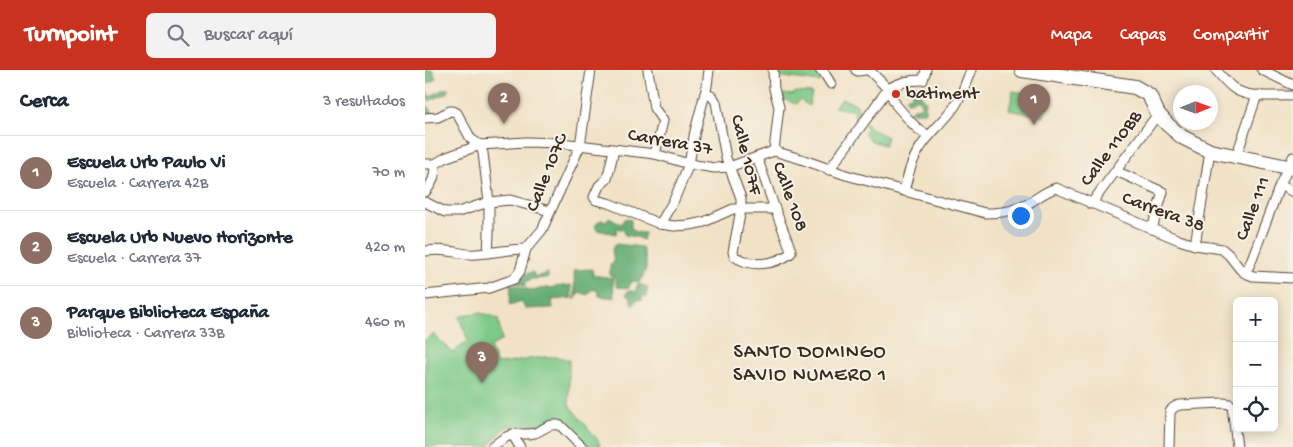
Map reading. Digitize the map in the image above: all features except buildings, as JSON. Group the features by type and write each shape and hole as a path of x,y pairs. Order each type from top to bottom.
{"street":[{"name":"Calle 107C","path":"425,295 489,288 514,279 520,270 526,249 542,230 579,146 591,70"},
{"path":"648,70 654,108 663,121 655,154"},
{"path":"660,224 674,200 689,164 709,70"},
{"name":"Calle 108","path":"773,70 774,89 779,107 774,151"},
{"path":"820,70 823,71 831,84"},
{"path":"856,70 865,70"},
{"path":"869,70 888,89 891,97 903,113 929,136"},
{"path":"829,170 888,89 909,80 923,80 926,70"},
{"path":"774,151 829,170 904,191 913,161 920,148 955,106 962,95 971,70"},
{"path":"1022,70 1063,73 1135,87 1149,95 1158,114 1182,137 1210,151 1236,157 1292,164"},
{"path":"1216,70 1233,88 1243,93 1293,96"},
{"path":"1262,70 1293,85"},
{"name":"Calle 107F","path":"705,94 711,95 714,98 729,167 741,198 734,256 749,263 761,264 787,256 791,253 790,247"},
{"path":"1236,157 1257,95"},
{"path":"425,118 453,111 457,113 471,140 480,145 483,153 489,202 488,252"},
{"name":"Calle 110BB","path":"1091,204 1158,114"},
{"name":"Carrera 37","path":"425,164 435,164 447,157 480,145 526,142 561,143 655,154 689,164 715,168 729,167 774,151"},
{"path":"614,150 607,179 599,186 595,194 595,200 608,203 660,224 674,226 690,225 704,222 728,211 775,209"},
{"path":"1195,245 1210,151"},
{"name":"Calle 108","path":"757,157 790,247"},
{"path":"425,192 432,184 435,164"},
{"name":"Calle 111","path":"1245,273 1280,186 1292,164"},
{"path":"1116,171 1163,192 1152,229"},
{"path":"1280,186 1293,192"},
{"name":"Carrera 38","path":"904,191 985,213 1004,213 1021,208 1048,190 1056,188 1179,240 1195,245 1222,249 1245,273"},
{"path":"425,202 445,212 458,212 489,202 510,200 550,211"},
{"path":"425,251 439,250 474,255 526,249"},
{"path":"1245,273 1253,276 1293,278"},
{"path":"1169,447 1170,412 1175,406 1223,402 1230,404 1234,411 1237,447"},
{"path":"491,447 512,434 532,434 545,427 557,425 561,426 582,447"},
{"path":"512,434 520,447"}],"green space":[{"path":"425,70 433,70 436,79 425,88"},
{"path":"783,70 796,73 807,70 822,75 820,82 777,76"},
{"path":"916,85 919,86 919,93 926,101 925,112 909,112 913,108 922,106 918,98 908,102 906,98 913,95 911,90"},
{"path":"425,88 429,97 444,89 448,89 448,93 429,101 428,98 425,102"},
{"path":"1013,91 1048,97 1044,117 1009,110"},
{"path":"796,92 812,93 809,106 800,100 796,104 783,99 783,94 792,95"},
{"path":"842,99 856,104 861,116 854,115 855,111 834,107"},
{"path":"425,102 434,114 425,116"},
{"path":"866,123 869,127 887,137 885,145 871,141 864,133 867,131 864,126"},
{"path":"609,217 622,224 625,218 631,220 631,227 636,232 645,233 643,240 625,235 624,230 617,228 616,234 597,230 595,226 600,220 606,221"},
{"path":"616,244 642,247 646,269 640,282 631,281 629,288 617,287 615,278 610,275 610,264 614,263 612,249"},
{"path":"592,269 593,275 613,278 614,298 599,296 598,291 592,289 588,295 579,292 575,300 574,270"},
{"path":"533,272 535,277 548,273 548,278 532,279 525,282 526,286 514,282 521,275"},
{"path":"511,284 530,290 571,285 572,298 552,300 553,308 525,309 522,301 510,305"},
{"path":"638,284 648,287 646,297 641,296 643,300 636,300 634,305 631,303 631,298 626,295 628,290 635,292"},
{"path":"479,313 498,319 502,340 490,347 497,364 550,357 560,357 569,360 569,405 598,440 600,447 585,447 562,423 506,427 488,447 425,447 425,340 434,334 453,353 468,341 459,317"}],"place":[{"name":"batiment","path":"896,94"},
{"name":"Escuela Urb Nuevo Horizonte","path":"504,124"},
{"name":"Escuela Urb Paulo Vi","path":"1034,125"},
{"name":"Parque Biblioteca España","path":"482,383"}],"district":[{"name":"SANTO DOMINGO SAVIO NUMERO 1","path":"810,364"}]}
